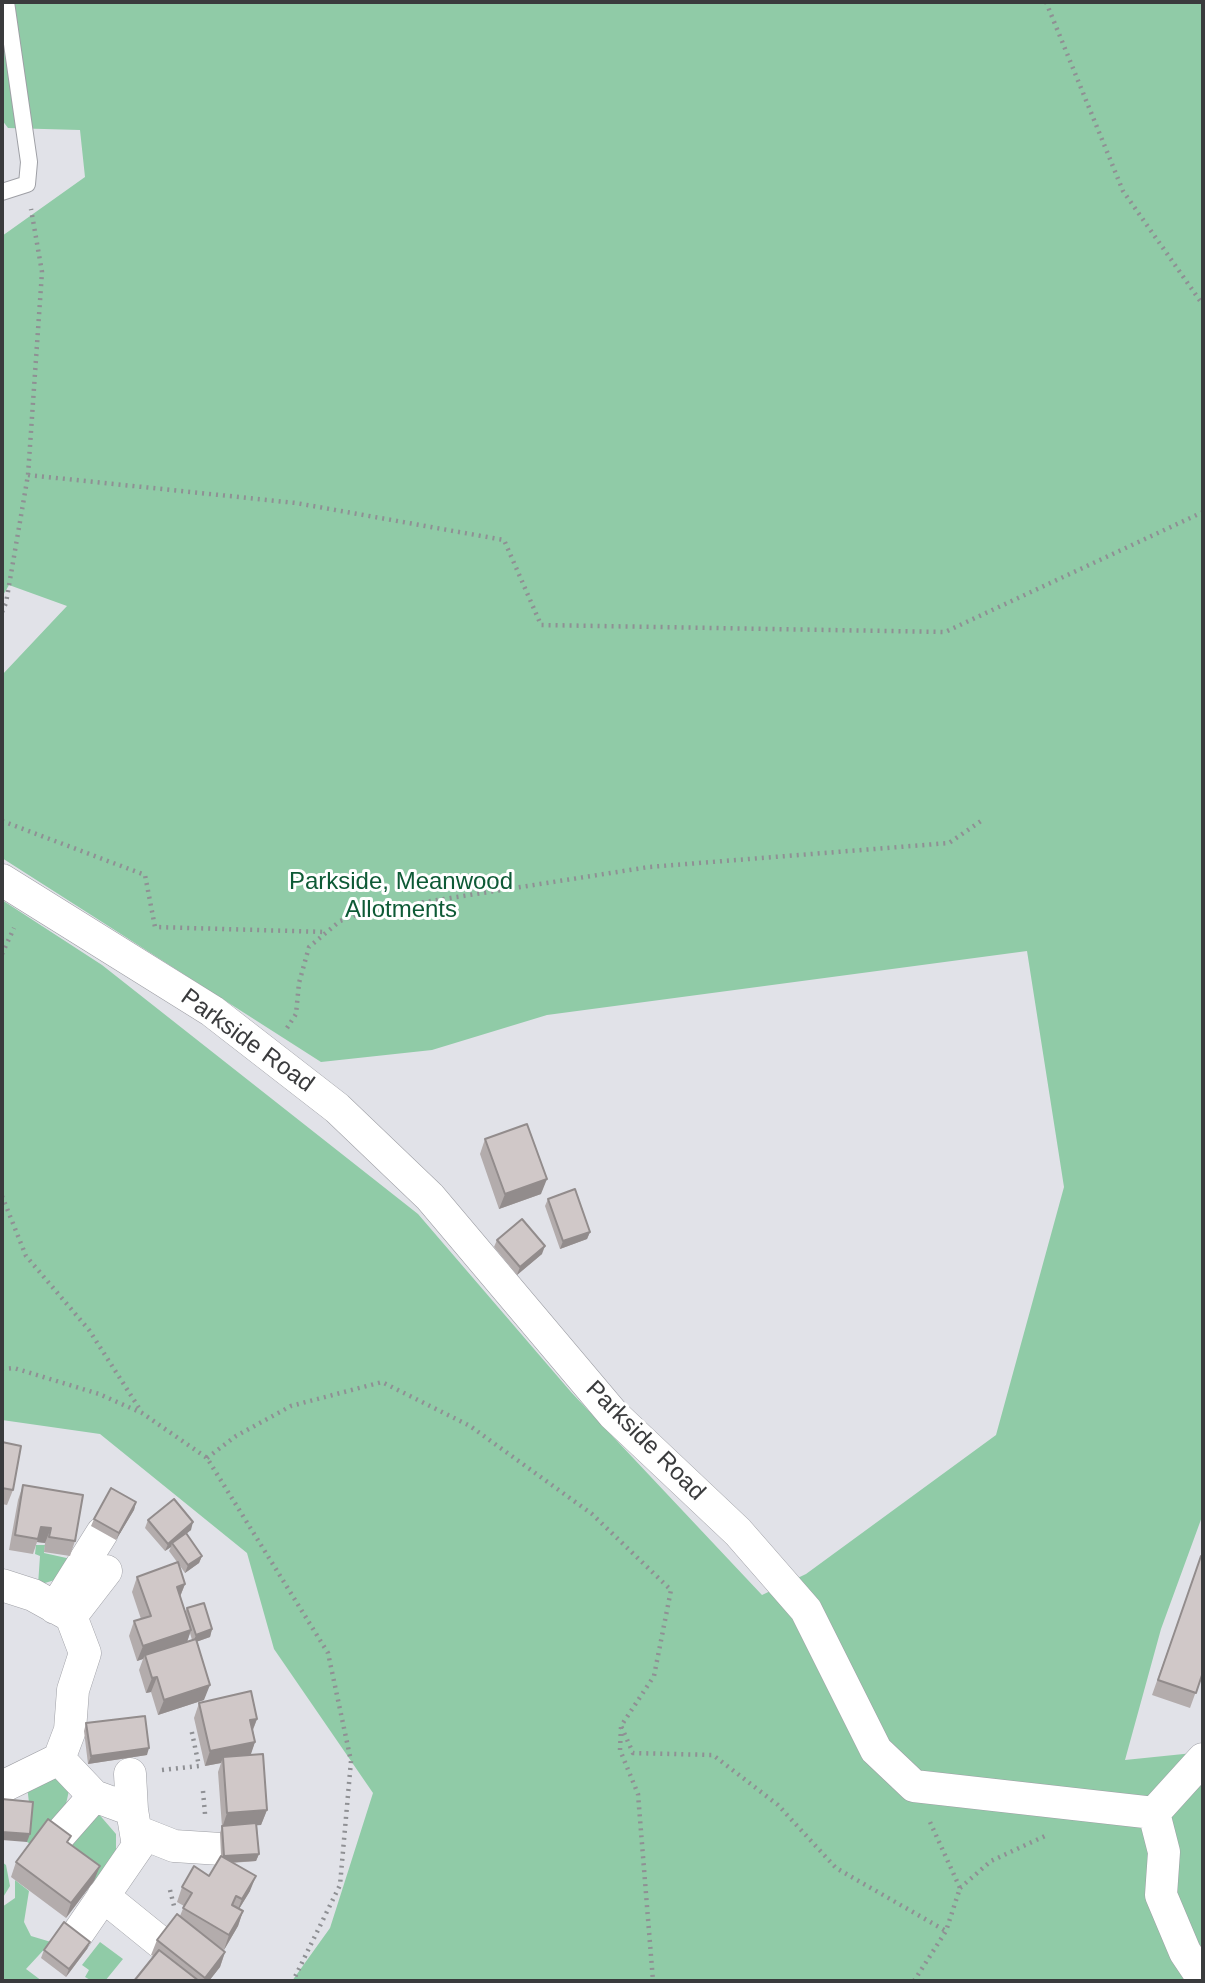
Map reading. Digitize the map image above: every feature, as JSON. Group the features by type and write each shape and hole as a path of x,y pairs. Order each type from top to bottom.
{"street":[{"name":"Parkside Road","path":"2,880 212,1011 337,1108 430,1197 613,1414 738,1532 806,1610 876,1750 914,1786"},
{"path":"63,1612 102,1533"},
{"path":"63,1612 106,1571"},
{"path":"2,1585 33,1595 63,1612 85,1653 73,1690 71,1730 59,1759 2,1787"},
{"path":"59,1759 94,1796 174,1846 220,1849"},
{"path":"1154,1813 1203,1759"},
{"path":"74,1939 138,1846 130,1774"},
{"path":"914,1786 1154,1813"},
{"path":"57,1839 94,1796"},
{"path":"1154,1813 1164,1852 1161,1895 1185,1952 1203,1979"},
{"path":"103,1896 161,1943"}],"lane":[{"path":"2,192 27,184 29,162 6,2"}],"path":[{"path":"1046,2 1123,191 1203,305"},
{"path":"2,612 6,603 28,475 42,272 27,184"},
{"path":"28,475 296,503 504,540 541,625 945,632 1203,512"},
{"path":"2,821 145,875 155,927 327,932"},
{"path":"269,1055 296,1014 299,983 309,947 340,921 366,911 649,867 949,843 981,821"},
{"path":"2,1196 26,1256 89,1330 142,1413"},
{"path":"2,1369 14,1368 99,1394 142,1413 207,1458 328,1653 351,1761 340,1885 293,1981"},
{"path":"207,1458 236,1436 291,1406 383,1382 470,1426 592,1514 671,1590 654,1676 621,1726 620,1750 638,1794 653,1981"},
{"path":"621,1726 633,1753 713,1755 778,1805 836,1868 946,1931"},
{"path":"168,1769 199,1766 191,1728"},
{"path":"914,1786 960,1888"},
{"path":"914,1981 946,1931 960,1888 991,1861 1044,1836 1055,1836"}],"green space":[{"name":"Parkside, Meanwood Allotments","path":"2,2 1203,2 1203,1514 1161,1629 1125,1760 1203,1752 1203,1981 292,1981 330,1928 373,1793 274,1649 247,1553 100,1434 2,1420 2,900 102,965 418,1214 571,1392 762,1595 806,1574 996,1435 1064,1187 1027,951 547,1015 432,1050 321,1062 2,858 2,675 67,606 9,585 2,597 2,236 85,177 80,130 8,128 2,120"},
{"path":"36,1545 45,1545 44,1553 71,1559 55,1580 38,1585 40,1556 35,1554"},
{"path":"50,1775 70,1786 66,1804 34,1846 27,1842 30,1811 27,1786"},
{"path":"97,1812 116,1834 116,1854 102,1877 94,1881 74,1862 81,1852 72,1845"},
{"path":"2,1862 6,1865 10,1886 2,1899"},
{"path":"15,1880 29,1891 24,1922 31,1936 51,1942 26,1969 42,1981 2,1981 2,1907 15,1898"},
{"path":"100,1942 123,1959 105,1981 92,1981 85,1977 89,1970 82,1965"}],"building":[{"path":"527,1124 547,1179 505,1194 485,1139"},
{"path":"575,1189 590,1232 563,1241 548,1199"},
{"path":"522,1219 545,1246 520,1267 497,1240"},
{"path":"2,1442 21,1446 13,1490 2,1488"},
{"path":"23,1485 83,1495 75,1541 49,1537 51,1528 41,1527 38,1539 15,1535"},
{"path":"111,1488 136,1502 119,1533 94,1519"},
{"path":"174,1499 193,1522 168,1544 148,1520"},
{"path":"186,1533 202,1556 188,1565 172,1543"},
{"path":"1201,1556 1203,1672 1196,1693 1158,1680"},
{"path":"178,1562 185,1584 177,1587 191,1630 143,1646 134,1621 151,1616 137,1577"},
{"path":"204,1603 212,1629 196,1635 187,1608"},
{"path":"196,1639 210,1685 164,1700 157,1677 152,1678 145,1655"},
{"path":"251,1691 257,1719 250,1720 255,1742 210,1751 199,1703"},
{"path":"145,1716 149,1748 91,1756 86,1723"},
{"path":"263,1754 267,1810 227,1813 223,1757"},
{"path":"2,1799 33,1802 30,1834 2,1832"},
{"path":"48,1819 71,1836 67,1842 100,1866 71,1903 16,1862"},
{"path":"256,1823 259,1854 224,1856 222,1826"},
{"path":"221,1856 256,1876 242,1899 236,1896 232,1905 243,1911 229,1935 183,1908 192,1893 182,1887 194,1866 209,1876"},
{"path":"177,1914 225,1952 205,1978 157,1940"},
{"path":"64,1922 90,1942 69,1969 44,1950"},
{"path":"159,1950 199,1981 134,1981"}]}
